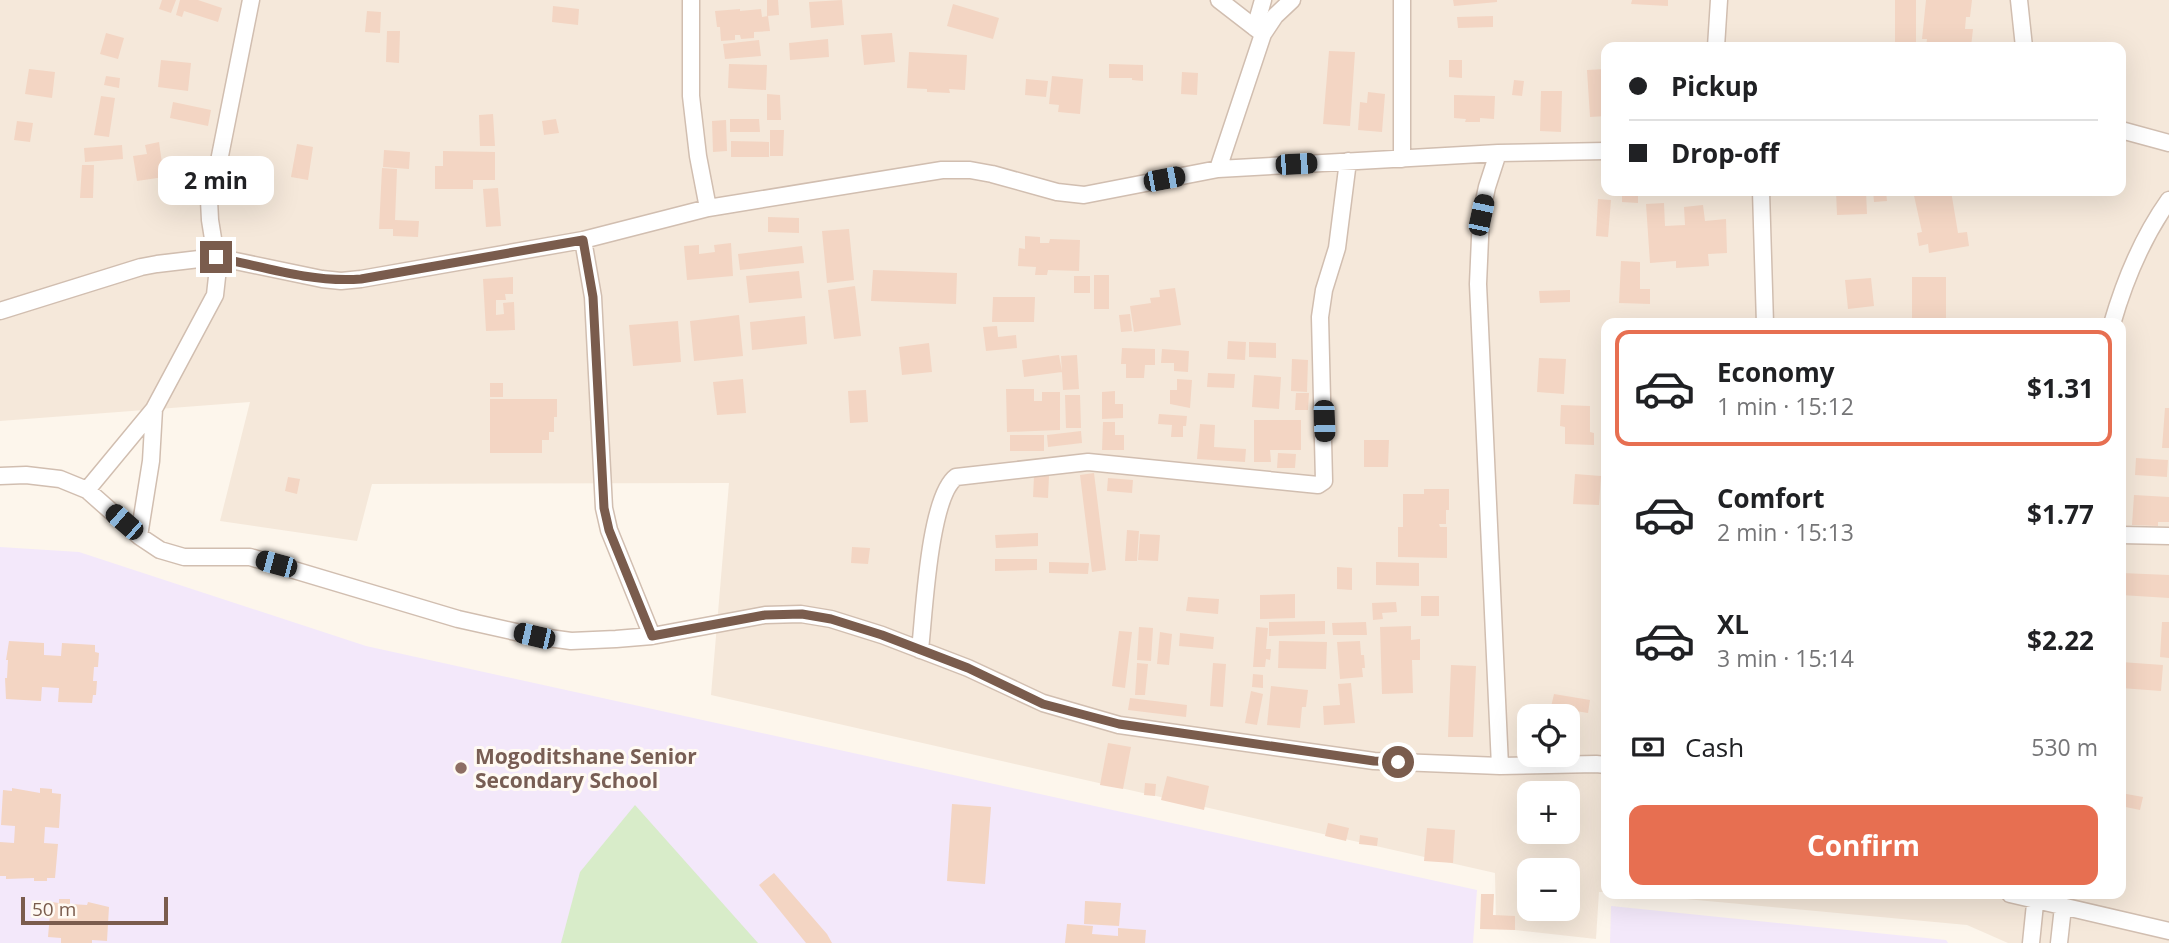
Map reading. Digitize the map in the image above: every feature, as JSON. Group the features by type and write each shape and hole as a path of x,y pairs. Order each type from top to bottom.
{"street":[{"path":"88,491 154,409 215,295 216,257 209,220 209,200 216,177 251,0"},
{"path":"691,0 691,96 708,208"},
{"path":"1219,0 1259,31"},
{"path":"1218,169 1259,31 1263,0"},
{"path":"1259,31 1292,0"},
{"path":"1716,42 1719,0"},
{"path":"2020,0 2024,42"},
{"path":"1397,1 1402,159"},
{"path":"2126,131 2169,143"},
{"path":"0,311 157,264 216,257 322,279 361,279 583,240 708,208 942,170 970,170 1057,192 1084,195 1218,169 1498,153 1601,151"},
{"path":"1498,153 1481,215 1478,284 1500,766"},
{"path":"920,650 931,540 937,515 951,481 956,477 1088,462 1318,485 1324,481 1320,317 1324,290 1337,248 1348,161"},
{"path":"1761,196 1765,318"},
{"path":"2114,318 2139,248 2169,200"},
{"path":"583,240 593,297 604,508 609,530 652,636"},
{"path":"139,536 151,461 154,409"},
{"path":"0,476 26,475 60,479 88,491 139,536 160,550 184,557 250,557 458,618 534,636 571,641 652,636 765,615 802,614 857,626 968,668 1043,704 1119,724 1374,761 1500,766 1601,764"},
{"path":"2126,535 2169,536"},
{"path":"2031,943 2036,899"},
{"path":"2039,899 2169,931"},
{"path":"2059,943 2063,907"}],"shaded area":[{"path":"0,0 2169,0 2169,943 2008,943 1967,925 1686,899 2126,899 2126,318 1601,318 1601,892 1596,939 1496,928 1495,873 711,695 729,483 372,484 357,541 220,521 250,402 0,421"},
{"name":"Mogoditshane Senior Secondary School","path":"0,547 79,552 366,646 1477,890 1473,943 0,943"},
{"path":"1611,906 1946,940 1948,943 1610,943"}],"green space":[{"path":"635,805 758,943 561,943 580,872"}],"building":[{"path":"162,0 176,0 171,13 159,9"},
{"path":"180,0 198,0 222,8 218,22 184,11 182,17 176,15"},
{"path":"767,0 778,0 779,15 767,16"},
{"path":"842,0 844,25 811,28 809,2"},
{"path":"1453,0 1497,0 1497,2 1454,6"},
{"path":"1632,0 1668,0 1668,6 1631,4"},
{"path":"1895,0 1916,0 1916,42 1895,42"},
{"path":"1926,0 1972,0 1965,29 1973,29 1972,42 1927,42 1927,39 1922,39"},
{"path":"953,4 999,18 993,39 947,26"},
{"path":"553,6 579,9 578,25 552,22"},
{"path":"761,9 762,17 768,16 770,31 754,32 754,38 741,39 740,35 735,35 735,40 721,41 715,11"},
{"path":"367,11 381,12 380,33 365,32"},
{"path":"1493,16 1493,27 1458,28 1457,17"},
{"path":"387,31 400,31 399,63 386,62"},
{"path":"106,33 124,38 118,59 100,54"},
{"path":"892,33 895,62 864,65 861,35"},
{"path":"828,39 829,57 790,60 789,43"},
{"path":"759,40 761,56 725,59 723,44"},
{"path":"1329,51 1355,52 1350,126 1323,124"},
{"path":"909,52 967,55 965,90 949,89 950,93 907,88"},
{"path":"161,60 191,63 188,91 158,87"},
{"path":"1449,60 1462,60 1462,78 1449,77"},
{"path":"729,64 767,65 766,90 728,88"},
{"path":"1109,64 1143,65 1143,81 1109,78"},
{"path":"29,69 55,72 52,98 25,94"},
{"path":"1601,69 1601,116 1590,117 1587,70"},
{"path":"1182,72 1198,73 1197,95 1181,94"},
{"path":"106,76 120,78 119,88 104,85"},
{"path":"1052,76 1083,79 1080,114 1058,112 1059,105 1049,104"},
{"path":"1026,79 1048,81 1046,97 1025,95"},
{"path":"1514,80 1524,81 1522,96 1512,95"},
{"path":"1541,91 1562,91 1561,132 1540,131"},
{"path":"1368,92 1385,94 1382,132 1358,130 1360,102 1367,103"},
{"path":"767,94 780,95 781,120 767,120"},
{"path":"1454,95 1495,96 1494,119 1480,118 1480,122 1465,122 1466,119 1454,118"},
{"path":"101,96 115,98 109,137 94,135"},
{"path":"173,102 211,110 208,126 170,118"},
{"path":"493,114 495,146 480,146 479,115"},
{"path":"556,119 559,133 544,135 542,121"},
{"path":"730,119 759,119 760,132 730,132"},
{"path":"726,120 727,151 713,152 712,121"},
{"path":"17,121 33,123 30,142 14,140"},
{"path":"770,130 784,130 783,156 770,156"},
{"path":"731,141 769,142 769,157 731,157"},
{"path":"159,142 164,177 137,181 133,156 147,154 145,145"},
{"path":"297,144 313,147 308,180 291,177"},
{"path":"122,145 123,159 85,162 84,148"},
{"path":"384,150 410,152 409,169 383,167"},
{"path":"443,151 495,152 495,180 473,180 473,189 435,189 435,166 443,166"},
{"path":"82,165 94,165 93,198 80,198"},
{"path":"382,168 397,169 395,220 419,221 418,237 393,236 393,229 379,229"},
{"path":"498,188 501,226 486,227 483,189"},
{"path":"1622,196 1638,196 1638,203 1622,202"},
{"path":"1836,196 1866,196 1867,214 1837,215"},
{"path":"1873,196 1886,196 1887,201 1874,202"},
{"path":"1914,196 1952,196 1958,233 1967,232 1969,246 1929,253 1928,244 1919,246 1917,233 1922,232"},
{"path":"1598,199 1611,200 1608,237 1596,236"},
{"path":"1664,203 1665,226 1685,225 1684,207 1703,205 1705,221 1726,219 1727,253 1708,254 1709,266 1676,268 1676,261 1650,263 1646,204"},
{"path":"768,217 799,218 799,233 768,232"},
{"path":"849,229 854,280 827,283 822,231"},
{"path":"1025,236 1040,237 1040,243 1049,243 1050,239 1080,240 1079,271 1048,270 1047,275 1035,275 1036,267 1018,266 1019,248 1025,249"},
{"path":"731,243 733,276 687,280 684,246 699,245 699,254 715,252 714,245"},
{"path":"802,246 804,263 740,270 738,254"},
{"path":"1621,261 1640,262 1640,289 1650,289 1650,304 1619,303"},
{"path":"873,270 957,273 956,304 871,301"},
{"path":"799,271 802,298 749,303 746,276"},
{"path":"1094,275 1109,275 1109,309 1094,309"},
{"path":"1074,276 1090,276 1090,293 1074,293"},
{"path":"513,277 513,294 505,294 506,300 496,300 496,315 504,314 503,303 514,302 515,330 486,331 483,279"},
{"path":"1912,277 1946,277 1946,318 1912,318"},
{"path":"1871,278 1874,306 1848,309 1845,280"},
{"path":"855,286 861,336 834,339 828,290"},
{"path":"1175,288 1181,325 1134,332 1130,306 1151,303 1150,298 1160,297 1159,290"},
{"path":"1570,290 1570,302 1540,303 1539,291"},
{"path":"993,297 1035,297 1034,322 992,322"},
{"path":"1130,314 1132,331 1121,332 1119,315"},
{"path":"739,315 743,356 694,361 690,321"},
{"path":"805,316 807,344 752,350 750,322"},
{"path":"678,321 681,362 633,366 629,325"},
{"path":"997,326 998,337 1016,335 1017,348 986,351 983,327"},
{"path":"1228,341 1246,342 1245,360 1227,359"},
{"path":"1249,342 1276,343 1276,358 1249,357"},
{"path":"929,343 932,372 902,375 899,347"},
{"path":"1122,348 1155,349 1155,365 1145,365 1144,378 1126,378 1126,364 1121,364"},
{"path":"1162,349 1189,351 1188,372 1174,371 1174,363 1161,363"},
{"path":"1059,355 1062,372 1024,377 1022,360"},
{"path":"1077,355 1079,389 1063,390 1061,356"},
{"path":"1539,358 1566,359 1564,394 1537,392"},
{"path":"1292,359 1308,360 1307,392 1291,391"},
{"path":"1208,373 1235,374 1234,388 1207,387"},
{"path":"1254,375 1281,377 1279,409 1252,407"},
{"path":"743,379 746,413 717,415 713,382"},
{"path":"1177,379 1192,380 1190,408 1170,404 1170,390 1177,390"},
{"path":"490,383 503,383 503,397 490,397"},
{"path":"1006,389 1034,389 1034,401 1042,401 1042,392 1060,392 1060,430 1007,432"},
{"path":"866,390 868,422 850,423 848,391"},
{"path":"1115,391 1115,404 1123,404 1123,418 1102,419 1102,392"},
{"path":"1296,393 1309,393 1308,410 1295,410"},
{"path":"1065,395 1080,395 1081,428 1066,428"},
{"path":"490,399 557,399 554,432 549,432 549,440 542,440 542,453 490,453"},
{"path":"1561,405 1590,406 1590,432 1594,433 1594,445 1565,444 1565,427 1560,426"},
{"path":"2165,408 2169,408 2169,448 2162,448"},
{"path":"1159,414 1187,416 1183,437 1171,437 1172,425 1158,424"},
{"path":"1254,420 1301,420 1301,450 1270,450 1271,462 1254,462"},
{"path":"1103,422 1115,422 1115,435 1124,435 1124,450 1102,450"},
{"path":"1200,424 1215,425 1214,447 1246,449 1245,462 1197,459"},
{"path":"1081,431 1082,443 1048,447 1047,435"},
{"path":"1010,435 1044,435 1044,451 1010,451"},
{"path":"1364,440 1389,440 1388,467 1364,467"},
{"path":"1278,453 1296,454 1295,468 1277,468"},
{"path":"2136,458 2168,460 2167,477 2135,475"},
{"path":"1094,473 1106,570 1092,572 1080,475"},
{"path":"1575,474 1601,476 1599,505 1573,504"},
{"path":"1034,476 1049,476 1048,498 1033,497"},
{"path":"288,477 300,479 297,494 285,491"},
{"path":"1108,478 1133,480 1132,493 1107,491"},
{"path":"1424,489 1449,489 1446,524 1439,524 1440,527 1447,527 1447,558 1398,557 1398,527 1403,527 1403,494 1424,494"},
{"path":"2134,495 2169,497 2169,522 2158,522 2158,526 2132,525"},
{"path":"1127,530 1139,531 1137,561 1125,561"},
{"path":"1038,533 1038,546 996,548 995,535"},
{"path":"1140,534 1160,535 1158,561 1138,560"},
{"path":"852,547 870,548 868,564 851,563"},
{"path":"995,559 1037,559 1037,570 995,571"},
{"path":"1049,562 1089,563 1088,574 1049,573"},
{"path":"1376,562 1419,563 1419,586 1376,585"},
{"path":"1337,567 1352,568 1352,590 1337,589"},
{"path":"2126,573 2169,575 2169,598 2126,595"},
{"path":"1295,594 1295,618 1260,619 1260,595"},
{"path":"1421,596 1439,596 1439,616 1421,616"},
{"path":"1188,597 1219,599 1218,614 1186,611"},
{"path":"1396,602 1397,612 1382,613 1383,619 1373,620 1372,603"},
{"path":"1325,621 1325,634 1269,636 1269,622"},
{"path":"1366,622 1367,635 1333,635 1332,623"},
{"path":"2162,622 2169,622 2169,658 2160,657"},
{"path":"1411,626 1411,640 1420,639 1420,660 1412,660 1413,693 1382,694 1380,627"},
{"path":"1139,627 1153,628 1151,661 1137,660"},
{"path":"1256,627 1268,628 1266,649 1271,649 1270,660 1266,659 1265,667 1253,667"},
{"path":"1119,631 1132,632 1125,688 1112,686"},
{"path":"1160,632 1172,634 1169,665 1157,664"},
{"path":"1180,633 1214,637 1213,649 1179,646"},
{"path":"9,641 44,643 44,655 61,656 62,643 95,645 95,652 99,653 98,667 94,667 93,681 97,681 96,695 93,695 92,703 58,702 59,688 42,687 41,701 6,699"},
{"path":"1279,641 1327,642 1326,669 1278,668"},
{"path":"1360,641 1361,655 1364,655 1363,677 1340,679 1337,642"},
{"path":"2126,662 2163,665 2161,691 2126,688"},
{"path":"1137,663 1148,664 1145,695 1135,695"},
{"path":"1213,663 1226,664 1223,707 1210,706"},
{"path":"1451,665 1476,666 1473,737 1448,737"},
{"path":"1253,674 1263,675 1263,688 1252,687"},
{"path":"1351,683 1355,723 1324,725 1323,706 1340,705 1338,684"},
{"path":"1271,686 1308,690 1306,707 1302,707 1300,728 1267,725"},
{"path":"1251,691 1263,694 1257,725 1245,723"},
{"path":"1554,694 1590,700 1588,713 1580,712 1580,704 1552,704"},
{"path":"1130,698 1187,705 1186,717 1128,710"},
{"path":"1108,743 1131,747 1123,789 1100,785"},
{"path":"1167,776 1209,786 1204,810 1161,800"},
{"path":"1145,783 1156,784 1155,796 1144,795"},
{"path":"12,788 40,793 40,788 52,789 52,793 61,794 59,828 45,827 44,843 58,844 55,878 34,881 34,878 6,879 6,876 0,876 0,842 14,843 15,826 1,825 3,790 12,791"},
{"path":"2126,794 2143,797 2140,810 2126,807"},
{"path":"952,804 991,807 985,884 947,881"},
{"path":"1328,823 1349,828 1346,841 1325,836"},
{"path":"1427,828 1455,830 1453,863 1424,861"},
{"path":"1360,835 1378,838 1377,846 1359,844"},
{"path":"774,873 832,943 806,943 759,885"},
{"path":"1481,894 1494,894 1493,915 1515,916 1515,930 1480,929"},
{"path":"59,899 70,899 70,904 87,905 88,902 109,907 107,941 61,943 61,938 48,937 51,902 59,903"},
{"path":"1085,901 1121,903 1119,926 1084,924"},
{"path":"1067,924 1093,926 1092,934 1118,936 1118,928 1146,930 1145,943 1065,943"}],"place":[{"name":"Mogoditshane Senior Secondary School","path":"461,768"}],"route":[{"path":"216,257 341,281 583,240 593,297 604,508 609,530 652,636 765,615 802,614 857,626 968,668 1043,704 1119,724 1374,761 1398,762"}]}
